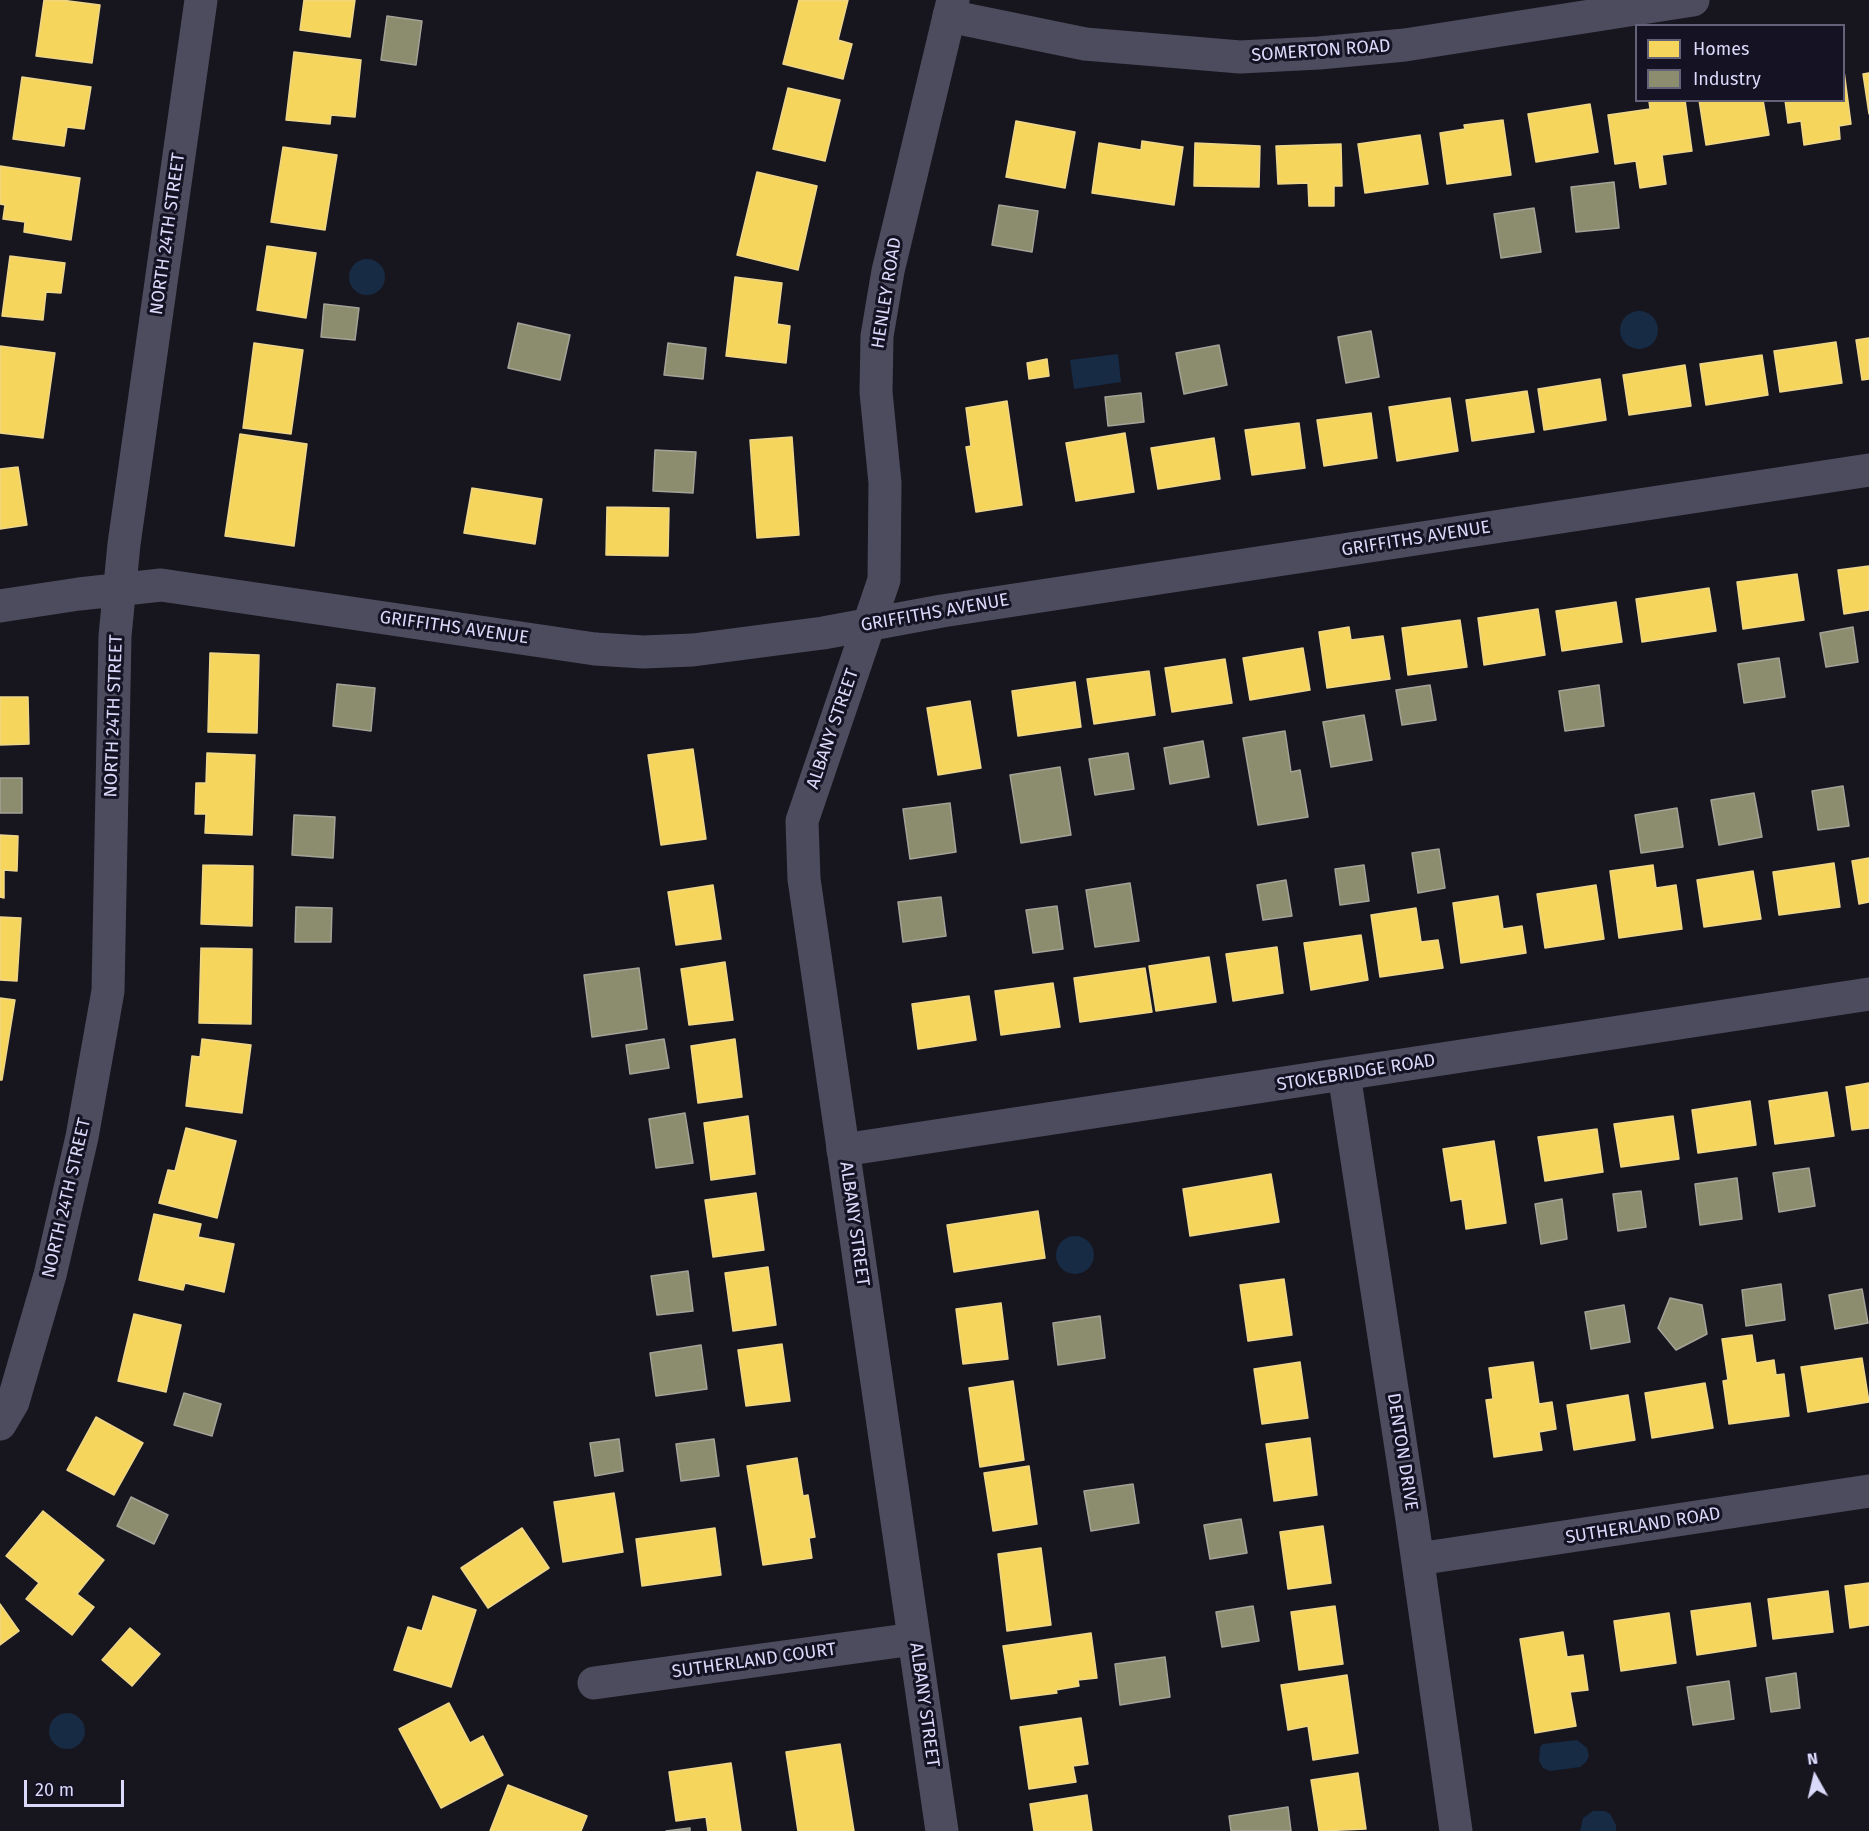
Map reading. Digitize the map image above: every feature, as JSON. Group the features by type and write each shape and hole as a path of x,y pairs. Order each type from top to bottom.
{"street":[{"name":"NORTH 24TH STREET","path":"0,1424 13,1402 50,1275 82,1137 108,991 115,636 124,544 201,0"},
{"name":"SOMERTON ROAD","path":"951,8 1085,44 1240,57 1405,45 1693,0"},
{"name":"HENLEY ROAD","path":"868,625 884,580 886,564 885,483 876,392 877,336 888,271 951,8"},
{"name":"GRIFFITHS AVENUE","path":"0,606 161,585 595,649 643,652 693,650 1869,471"},
{"name":"ALBANY STREET","path":"868,625 802,821 804,879 942,1831"},
{"name":"STOKEBRIDGE ROAD","path":"843,1150 1869,994"},
{"name":"DENTON DRIVE","path":"1344,1074 1418,1559 1456,1831"},
{"name":"SUTHERLAND ROAD","path":"1418,1559 1869,1491"},
{"name":"SUTHERLAND COURT","path":"594,1683 914,1639"}],"water":[{"path":"367,259 380,264 385,277 380,290 367,295 354,290 349,277 354,264"},
{"path":"1639,311 1652,317 1658,330 1652,343 1639,349 1626,343 1620,330 1626,317"},
{"path":"1118,354 1121,382 1074,389 1070,360"},
{"path":"1075,1236 1088,1242 1094,1255 1088,1268 1075,1274 1062,1268 1056,1255 1062,1242"},
{"path":"67,1713 80,1718 85,1731 80,1744 67,1749 54,1744 49,1731 54,1718"},
{"path":"1577,1740 1587,1748 1589,1756 1580,1767 1550,1771 1543,1768 1539,1761 1540,1747 1543,1744"},
{"path":"1593,1811 1605,1811 1610,1814 1616,1825 1616,1831 1580,1831 1583,1818"}],"building: Homes":[{"path":"44,0 100,5 92,63 36,56"},
{"path":"304,0 355,0 350,37 300,30"},
{"path":"799,0 848,0 838,40 852,44 843,79 783,64"},
{"path":"294,52 361,60 355,117 331,115 330,124 286,120"},
{"path":"1869,73 1869,114 1863,74"},
{"path":"22,77 91,87 84,129 67,127 64,146 13,139"},
{"path":"1845,79 1851,124 1839,126 1840,139 1804,145 1801,121 1788,123 1785,102 1845,102"},
{"path":"788,88 840,100 825,161 773,149"},
{"path":"1649,102 1685,102 1692,151 1662,155 1666,184 1640,188 1636,161 1615,164 1608,115 1650,109"},
{"path":"1699,102 1763,102 1769,135 1706,145"},
{"path":"1590,104 1598,152 1536,162 1528,114"},
{"path":"1503,120 1511,175 1447,184 1440,133 1465,129 1464,125"},
{"path":"1016,121 1075,132 1065,188 1006,177"},
{"path":"1420,135 1428,184 1365,193 1358,144"},
{"path":"1142,141 1183,147 1174,205 1092,193 1099,143 1141,150"},
{"path":"1195,143 1260,146 1259,187 1194,186"},
{"path":"1341,144 1342,186 1334,186 1334,206 1309,206 1308,183 1278,184 1276,146"},
{"path":"283,147 337,155 325,230 271,222"},
{"path":"0,166 80,178 71,240 24,232 25,222 3,219 5,205 0,204"},
{"path":"757,172 817,186 798,270 737,255"},
{"path":"267,246 316,253 306,318 257,310"},
{"path":"10,256 65,263 61,293 46,292 43,320 2,316"},
{"path":"735,277 782,283 777,324 790,326 786,363 726,356"},
{"path":"1869,338 1869,379 1862,380 1856,340"},
{"path":"1836,342 1842,383 1780,392 1774,351"},
{"path":"254,343 303,350 291,434 243,428"},
{"path":"0,346 55,353 43,438 0,433"},
{"path":"1762,355 1768,395 1706,405 1700,364"},
{"path":"1047,359 1049,376 1029,379 1027,363"},
{"path":"1685,365 1691,406 1629,415 1623,375"},
{"path":"1600,379 1606,420 1544,430 1538,389"},
{"path":"1527,391 1534,432 1472,441 1466,400"},
{"path":"1450,398 1458,451 1397,461 1389,407"},
{"path":"1007,401 1022,505 976,512 966,447 971,446 966,408"},
{"path":"1371,413 1377,458 1324,466 1317,420"},
{"path":"1299,423 1305,468 1252,475 1245,430"},
{"path":"1125,433 1134,492 1076,501 1066,443"},
{"path":"240,434 307,444 294,546 225,536"},
{"path":"792,437 799,535 757,538 750,440"},
{"path":"1214,438 1220,479 1158,489 1151,448"},
{"path":"18,467 27,525 0,529 0,469"},
{"path":"472,488 542,499 535,544 464,533"},
{"path":"607,507 669,508 668,556 606,555"},
{"path":"1869,566 1869,610 1844,614 1838,570"},
{"path":"1797,574 1804,620 1743,629 1737,582"},
{"path":"1709,588 1716,631 1642,642 1636,599"},
{"path":"1616,602 1622,642 1562,651 1556,611"},
{"path":"1538,609 1545,655 1484,665 1478,618"},
{"path":"1460,620 1467,667 1408,675 1402,628"},
{"path":"1349,627 1351,640 1383,636 1390,679 1327,688 1319,632"},
{"path":"1303,648 1310,690 1250,700 1243,658"},
{"path":"210,653 259,655 257,733 208,732"},
{"path":"1225,659 1232,703 1172,712 1165,668"},
{"path":"1149,671 1155,715 1094,724 1087,679"},
{"path":"1075,682 1081,727 1018,736 1012,691"},
{"path":"0,697 28,697 29,744 0,745"},
{"path":"970,701 981,768 938,775 927,708"},
{"path":"693,749 706,839 661,845 648,755"},
{"path":"207,753 255,755 252,835 205,833 206,814 195,814 196,783 206,783"},
{"path":"0,835 18,836 17,871 4,870 4,898 0,897"},
{"path":"1869,858 1869,902 1859,904 1852,861"},
{"path":"1834,863 1840,907 1779,915 1773,872"},
{"path":"203,865 253,866 252,926 201,924"},
{"path":"1653,865 1656,888 1676,885 1682,929 1619,938 1610,871"},
{"path":"1753,871 1761,919 1704,927 1697,880"},
{"path":"713,885 721,939 676,945 668,892"},
{"path":"1596,885 1604,939 1545,948 1537,894"},
{"path":"1498,896 1503,929 1522,926 1526,953 1461,963 1453,903"},
{"path":"1416,908 1421,942 1438,940 1443,968 1380,977 1371,915"},
{"path":"0,917 21,918 17,981 0,980"},
{"path":"1361,935 1368,980 1311,990 1304,943"},
{"path":"1277,947 1283,993 1233,1001 1226,954"},
{"path":"201,948 252,949 251,1024 199,1023"},
{"path":"1209,957 1216,1002 1156,1011 1149,966"},
{"path":"725,962 733,1020 689,1025 681,969"},
{"path":"1145,968 1152,1012 1080,1022 1074,978"},
{"path":"1053,983 1060,1027 1001,1035 995,991"},
{"path":"969,996 976,1040 918,1049 912,1004"},
{"path":"0,998 15,1000 2,1080 0,1080"},
{"path":"202,1039 251,1045 242,1113 186,1106 192,1056 200,1057"},
{"path":"735,1039 742,1097 698,1103 691,1046"},
{"path":"1869,1083 1869,1128 1852,1130 1846,1087"},
{"path":"1827,1092 1834,1136 1775,1144 1769,1101"},
{"path":"1750,1101 1756,1145 1698,1153 1692,1110"},
{"path":"748,1116 755,1174 711,1180 704,1123"},
{"path":"1673,1116 1679,1159 1621,1167 1614,1124"},
{"path":"186,1128 236,1141 217,1218 159,1203 168,1170 175,1171"},
{"path":"1597,1129 1603,1172 1545,1181 1538,1137"},
{"path":"1494,1141 1506,1223 1466,1229 1462,1199 1451,1201 1443,1149"},
{"path":"1271,1174 1279,1222 1190,1236 1183,1189"},
{"path":"756,1193 764,1250 713,1257 705,1200"},
{"path":"1038,1211 1045,1258 954,1272 947,1225"},
{"path":"154,1214 201,1224 198,1237 234,1244 224,1292 185,1283 183,1290 139,1280"},
{"path":"768,1267 776,1325 733,1331 725,1273"},
{"path":"1284,1279 1292,1335 1248,1341 1240,1285"},
{"path":"1001,1303 1008,1359 963,1364 956,1309"},
{"path":"134,1314 181,1325 166,1392 118,1381"},
{"path":"1752,1335 1756,1363 1774,1360 1776,1375 1784,1374 1789,1416 1729,1424 1723,1381 1728,1380 1722,1339"},
{"path":"782,1344 790,1401 746,1406 738,1350"},
{"path":"1862,1358 1869,1402 1808,1412 1801,1367"},
{"path":"1300,1362 1308,1418 1262,1424 1254,1369"},
{"path":"1533,1362 1539,1404 1552,1402 1556,1429 1539,1432 1542,1450 1494,1457 1486,1400 1493,1399 1489,1368"},
{"path":"1013,1381 1024,1460 980,1467 969,1388"},
{"path":"1705,1383 1713,1428 1652,1438 1645,1393"},
{"path":"1628,1395 1635,1440 1574,1450 1567,1405"},
{"path":"96,1417 143,1443 114,1495 67,1470"},
{"path":"1310,1438 1317,1495 1274,1501 1266,1444"},
{"path":"797,1458 803,1496 808,1495 815,1537 809,1538 812,1558 763,1565 747,1466"},
{"path":"1029,1466 1037,1524 993,1531 984,1473"},
{"path":"614,1493 623,1552 563,1562 554,1502"},
{"path":"43,1511 104,1560 77,1594 94,1607 72,1635 26,1599 39,1583 6,1556"},
{"path":"1323,1526 1331,1583 1288,1589 1280,1532"},
{"path":"522,1528 549,1568 488,1608 461,1568"},
{"path":"715,1528 721,1575 642,1586 636,1539"},
{"path":"1041,1548 1051,1625 1007,1631 998,1554"},
{"path":"1869,1583 1869,1625 1850,1628 1845,1586"},
{"path":"1828,1591 1833,1632 1773,1639 1768,1599"},
{"path":"433,1596 476,1610 451,1687 394,1670 408,1627 422,1631"},
{"path":"1750,1603 1756,1646 1697,1655 1691,1611"},
{"path":"0,1604 19,1631 0,1645"},
{"path":"1335,1606 1343,1664 1299,1670 1291,1612"},
{"path":"1669,1613 1676,1663 1621,1671 1614,1621"},
{"path":"130,1628 160,1654 132,1686 102,1660"},
{"path":"1563,1632 1567,1657 1583,1655 1588,1690 1570,1692 1576,1726 1535,1733 1520,1639"},
{"path":"1091,1633 1097,1678 1078,1680 1079,1686 1056,1690 1057,1693 1011,1699 1003,1646"},
{"path":"1347,1675 1358,1753 1313,1760 1308,1726 1288,1730 1281,1685"},
{"path":"449,1703 470,1743 483,1736 503,1775 441,1808 399,1729"},
{"path":"1081,1718 1088,1764 1073,1766 1076,1782 1029,1789 1020,1727"},
{"path":"840,1744 854,1831 798,1831 786,1752"},
{"path":"731,1763 741,1831 708,1831 706,1817 676,1821 669,1772"},
{"path":"1358,1773 1366,1829 1319,1831 1311,1780"},
{"path":"508,1785 587,1816 581,1831 490,1831"},
{"path":"1087,1795 1092,1831 1034,1831 1030,1804"}],"building: Industry":[{"path":"387,16 422,21 416,65 381,60"},
{"path":"1614,182 1619,228 1576,232 1571,187"},
{"path":"999,205 1038,211 1032,252 992,245"},
{"path":"1534,208 1541,252 1501,258 1494,214"},
{"path":"324,304 359,308 355,340 321,337"},
{"path":"518,323 570,335 560,380 508,368"},
{"path":"1371,331 1379,377 1346,383 1338,337"},
{"path":"668,343 706,348 703,379 664,375"},
{"path":"1219,345 1227,385 1184,394 1176,353"},
{"path":"1141,393 1144,422 1108,426 1105,397"},
{"path":"655,450 696,452 693,493 653,491"},
{"path":"1853,627 1858,662 1826,667 1820,633"},
{"path":"1779,658 1785,697 1744,703 1738,664"},
{"path":"337,684 375,688 371,731 333,726"},
{"path":"1430,685 1436,720 1402,725 1396,690"},
{"path":"1599,685 1604,726 1565,731 1559,691"},
{"path":"1364,715 1372,760 1331,767 1323,722"},
{"path":"1285,731 1291,772 1300,770 1308,817 1258,825 1243,738"},
{"path":"1203,741 1209,777 1170,784 1164,748"},
{"path":"1128,753 1134,789 1095,795 1089,759"},
{"path":"1060,767 1071,835 1021,843 1010,775"},
{"path":"0,778 22,778 22,813 0,813"},
{"path":"1843,786 1849,826 1818,830 1812,791"},
{"path":"1754,793 1762,837 1719,845 1711,800"},
{"path":"950,803 956,852 910,859 903,809"},
{"path":"1677,808 1683,847 1641,853 1635,815"},
{"path":"294,815 335,817 333,858 292,855"},
{"path":"1439,849 1445,888 1418,893 1412,853"},
{"path":"1364,865 1369,901 1340,905 1335,869"},
{"path":"1286,880 1292,916 1263,920 1257,885"},
{"path":"1130,883 1139,941 1095,947 1086,890"},
{"path":"941,897 946,936 903,942 898,902"},
{"path":"1057,906 1063,949 1033,953 1026,910"},
{"path":"296,907 332,908 331,942 295,942"},
{"path":"639,968 647,1029 592,1037 584,975"},
{"path":"664,1039 669,1068 630,1074 626,1045"},
{"path":"685,1113 693,1163 656,1168 649,1119"},
{"path":"1809,1168 1815,1206 1779,1212 1773,1173"},
{"path":"1737,1178 1742,1219 1700,1225 1695,1184"},
{"path":"1641,1191 1646,1227 1618,1231 1613,1194"},
{"path":"1562,1199 1567,1239 1541,1244 1535,1204"},
{"path":"688,1271 693,1311 657,1315 651,1276"},
{"path":"1781,1284 1785,1320 1746,1326 1742,1290"},
{"path":"1862,1289 1868,1323 1835,1329 1829,1295"},
{"path":"1670,1298 1702,1305 1707,1334 1676,1350 1658,1328"},
{"path":"1624,1305 1630,1342 1591,1349 1585,1312"},
{"path":"1100,1316 1105,1358 1058,1365 1053,1323"},
{"path":"701,1345 707,1389 656,1396 650,1353"},
{"path":"184,1393 221,1404 212,1436 174,1425"},
{"path":"619,1439 623,1471 595,1476 590,1443"},
{"path":"714,1439 719,1476 681,1481 676,1444"},
{"path":"1133,1484 1139,1523 1091,1531 1084,1491"},
{"path":"131,1497 168,1515 154,1544 117,1526"},
{"path":"1241,1519 1247,1553 1210,1559 1204,1525"},
{"path":"1253,1606 1259,1641 1222,1647 1216,1612"},
{"path":"1165,1657 1170,1697 1120,1705 1115,1664"},
{"path":"1796,1673 1800,1708 1771,1712 1766,1678"},
{"path":"1729,1681 1734,1719 1693,1725 1687,1687"},
{"path":"1288,1807 1291,1831 1231,1831 1229,1816"},
{"path":"690,1828 690,1831 666,1831"}]}
